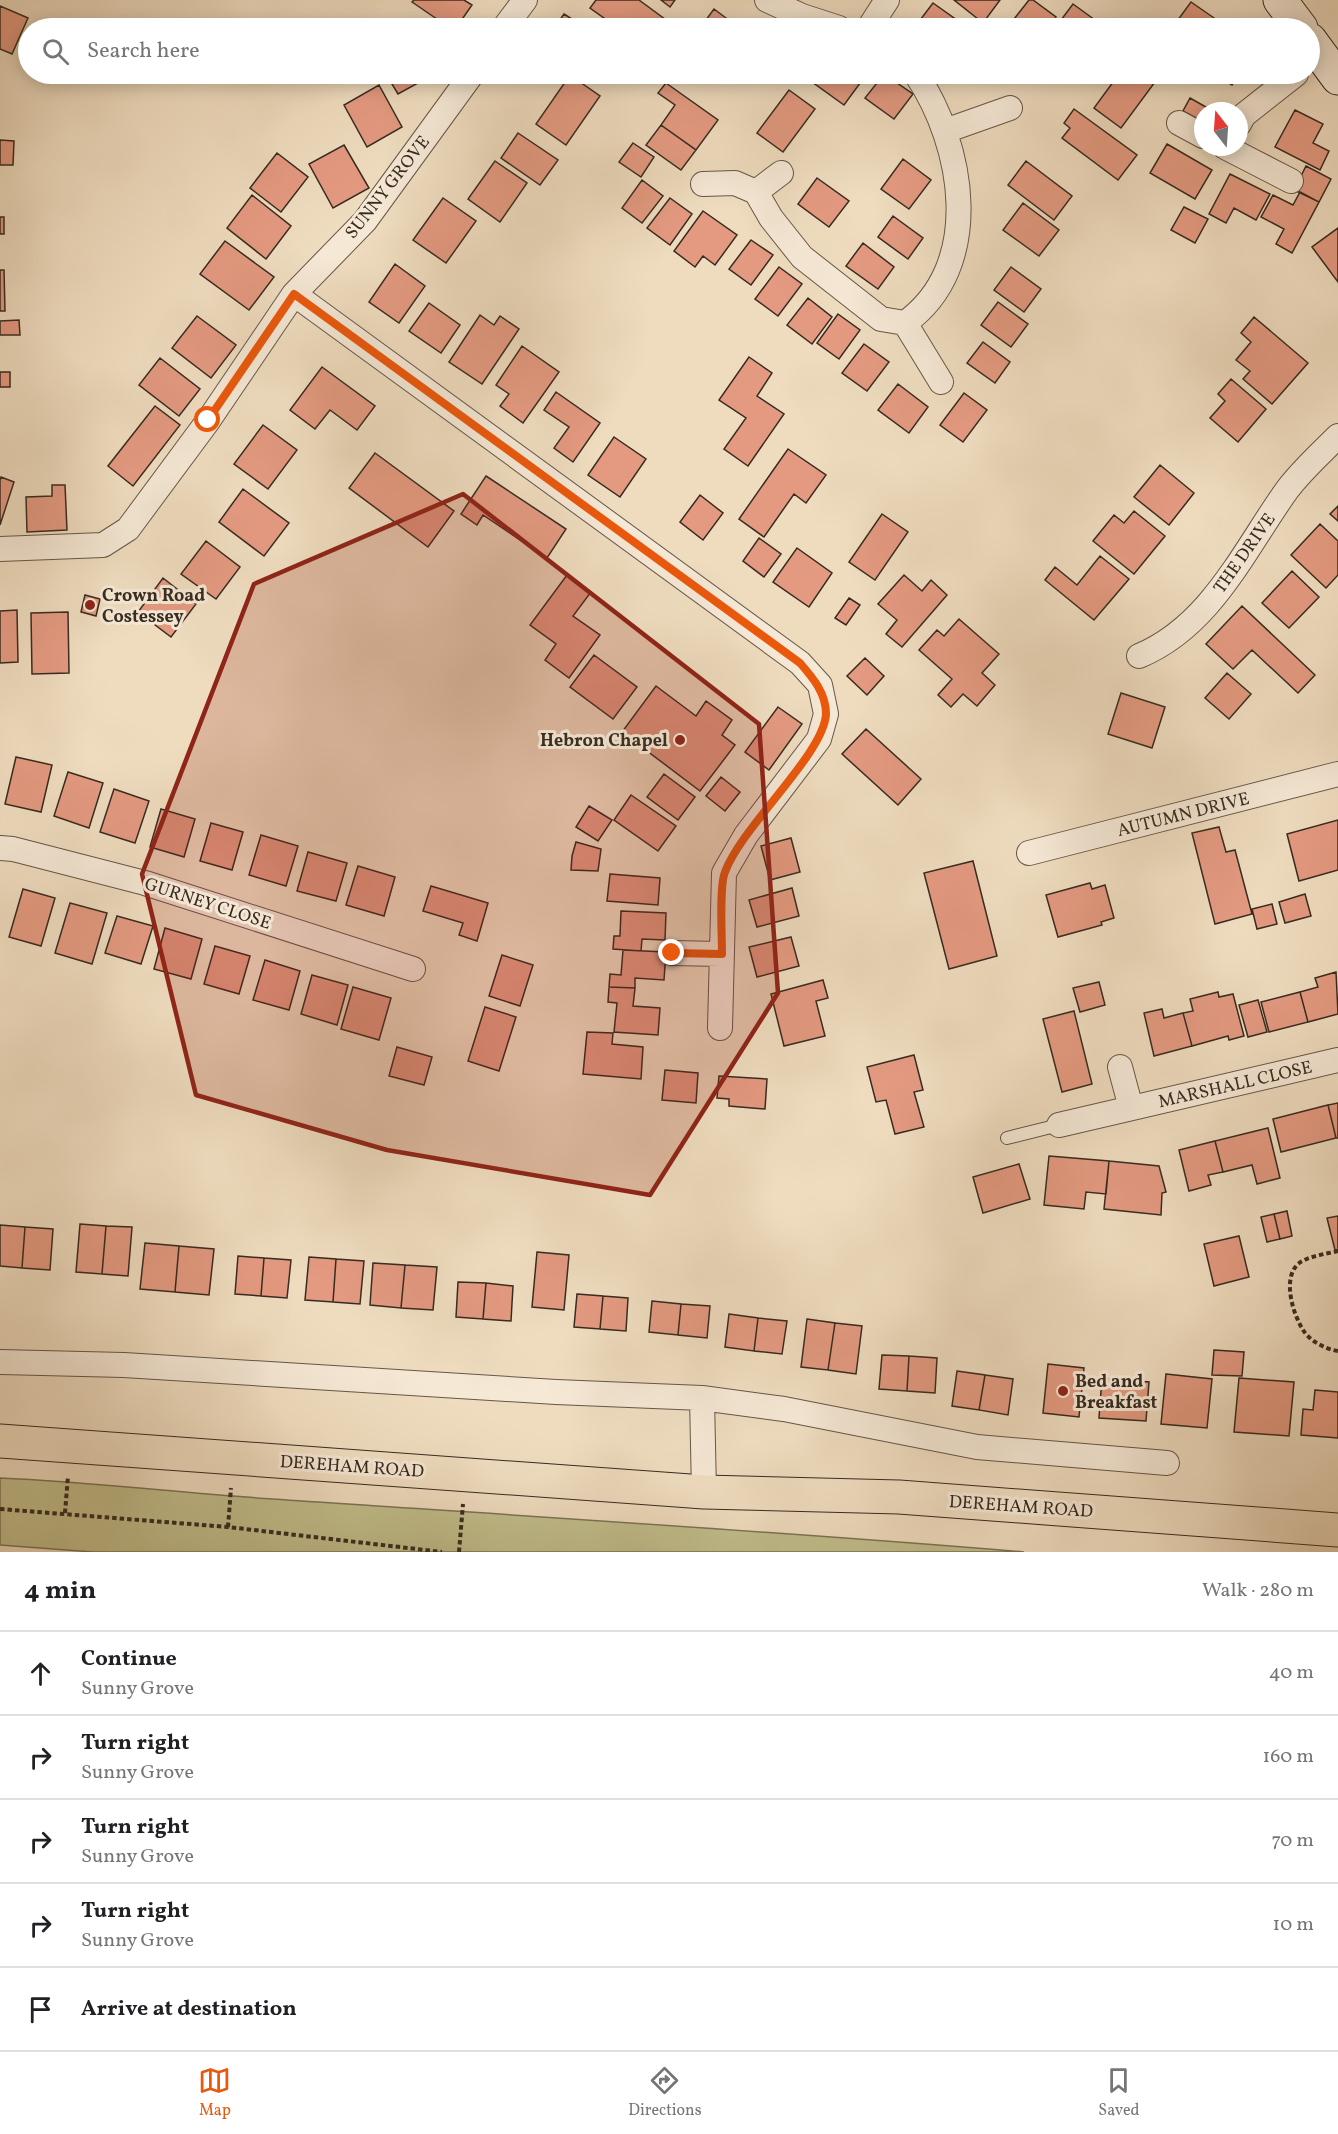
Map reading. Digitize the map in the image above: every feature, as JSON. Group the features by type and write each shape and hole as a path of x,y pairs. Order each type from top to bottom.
{"highway":[{"name":"DEREHAM ROAD","path":"0,1442 704,1492 899,1497 1338,1530"}],"street":[{"path":"512,18 525,0"},
{"path":"767,0 808,18"},
{"path":"875,18 887,0"},
{"path":"1280,0 1294,18"},
{"name":"SUNNY GROVE","path":"0,549 104,545 128,528 208,420 294,294 365,221 465,84"},
{"path":"703,184 735,183 756,192 771,218 802,257 881,319 905,323 922,311 940,286 957,240 959,198 945,131 932,97 923,84"},
{"path":"1248,112 1286,84"},
{"path":"945,131 1010,108"},
{"path":"1179,123 1194,131"},
{"path":"1243,156 1291,181"},
{"path":"756,192 781,173"},
{"path":"294,294 800,663 820,686 826,714 819,739 746,835 724,873 720,1028"},
{"path":"905,323 941,382"},
{"name":"THE DRIVE","path":"1139,656 1162,646 1189,625 1233,573 1288,489 1338,436"},
{"name":"AUTUMN DRIVE","path":"1029,853 1338,774"},
{"name":"GURNEY CLOSE","path":"0,848 13,849 145,883 413,969"},
{"path":"672,953 722,954"},
{"name":"MARSHALL CLOSE","path":"1059,1125 1338,1060"},
{"path":"1120,1066 1131,1108"},
{"path":"0,1362 124,1365 486,1388 702,1398 784,1409 977,1448 1167,1463"},
{"path":"702,1398 704,1492"}],"lane":[{"path":"1007,1138 1059,1125"}],"path":[{"path":"1338,1251 1299,1263 1292,1271 1290,1283 1292,1301 1303,1331 1312,1340 1338,1351"},
{"path":"65,1513 70,1446"},
{"path":"228,1527 233,1458"},
{"path":"459,1552 465,1474"},
{"path":"0,1509 228,1527 442,1552"}],"highlighted area":[{"path":"463,494 759,724 778,993 650,1195 387,1150 196,1095 142,874 254,584"}],"shaded area":[{"path":"0,1478 1024,1552 93,1552 0,1545"}],"building":[{"path":"414,0 464,0 472,5 463,18 435,18 412,2"},
{"path":"596,0 639,0 663,18 604,18 590,8"},
{"path":"661,0 675,0 670,7"},
{"path":"954,0 1000,0 987,18 977,18"},
{"path":"1029,0 1033,0 1056,17 1055,18 1015,18"},
{"path":"1191,2 1214,18 1179,18"},
{"path":"933,3 954,18 922,18"},
{"path":"1073,4 1092,18 1062,18"},
{"path":"0,6 28,18 18,18 18,40 12,54 0,49"},
{"path":"714,9 726,18 707,18"},
{"path":"392,84 416,84 398,94"},
{"path":"564,84 583,84 600,96 566,145 536,124"},
{"path":"667,84 718,120 696,150 661,125 675,105 658,93"},
{"path":"815,84 859,84 844,105"},
{"path":"876,84 898,84 913,94 894,119 865,98"},
{"path":"1112,84 1154,84 1121,128 1094,108"},
{"path":"379,85 402,127 367,147 344,105"},
{"path":"789,90 815,109 783,152 757,133"},
{"path":"1190,98 1197,102 1194,102 1194,117 1183,111"},
{"path":"1074,109 1137,155 1118,180 1062,138 1070,128 1064,123"},
{"path":"1295,110 1323,124 1313,143 1329,151 1320,170 1275,147"},
{"path":"661,125 696,150 681,170 646,145"},
{"path":"518,133 558,160 540,185 501,158"},
{"path":"0,140 14,141 13,165 0,165"},
{"path":"633,143 654,157 641,177 619,162"},
{"path":"1167,144 1212,170 1195,199 1150,173"},
{"path":"344,145 369,188 333,208 309,164"},
{"path":"277,153 308,177 281,212 250,188"},
{"path":"903,159 931,180 909,209 881,189"},
{"path":"495,161 527,183 500,222 468,199"},
{"path":"1026,161 1072,196 1054,220 1008,185"},
{"path":"1306,166 1331,179 1319,202 1294,190"},
{"path":"1230,174 1270,194 1256,220 1234,208 1226,223 1209,214"},
{"path":"817,178 849,201 829,227 798,204"},
{"path":"642,180 663,196 642,223 622,208"},
{"path":"1300,192 1319,202 1292,253 1276,244 1284,229 1261,217 1273,195 1293,205"},
{"path":"252,195 291,226 266,259 227,228"},
{"path":"443,198 476,221 446,263 413,240"},
{"path":"670,198 692,214 670,245 647,228"},
{"path":"1023,203 1059,230 1039,256 1003,230"},
{"path":"1184,207 1208,219 1195,243 1171,230"},
{"path":"703,211 737,235 715,265 703,256 695,267 674,251"},
{"path":"893,216 923,238 908,259 878,237"},
{"path":"0,217 4,217 4,234 0,234"},
{"path":"1338,228 1338,282 1312,247"},
{"path":"751,240 773,255 751,285 729,269"},
{"path":"225,241 274,277 249,310 200,274"},
{"path":"863,243 894,267 878,289 846,266"},
{"path":"395,264 425,286 399,323 369,302"},
{"path":"779,267 802,284 778,316 755,299"},
{"path":"1011,267 1041,289 1024,312 994,290"},
{"path":"0,270 4,270 5,311 0,311"},
{"path":"808,298 832,317 812,344 787,325"},
{"path":"998,302 1028,324 1011,347 981,325"},
{"path":"429,303 460,325 441,353 409,331"},
{"path":"838,314 860,330 839,359 817,343"},
{"path":"480,315 494,325 500,316 519,329 482,384 449,362"},
{"path":"197,316 236,345 211,378 172,348"},
{"path":"1254,317 1308,363 1272,404 1243,379 1250,371 1236,360 1251,342 1241,333"},
{"path":"19,320 20,335 0,335 0,321"},
{"path":"983,342 1010,362 995,383 967,363"},
{"path":"864,344 889,362 867,391 842,373"},
{"path":"522,346 559,372 523,423 500,406 509,394 496,385"},
{"path":"749,357 772,373 757,396 784,414 748,466 724,449 746,418 719,400"},
{"path":"160,358 200,389 179,416 139,385"},
{"path":"322,367 375,406 357,430 330,410 315,429 290,410"},
{"path":"0,372 10,372 10,387 0,387"},
{"path":"1231,379 1266,409 1238,442 1210,418 1225,401 1218,394"},
{"path":"898,384 928,407 909,433 878,410"},
{"path":"556,392 600,423 573,462 554,448 569,427 544,410"},
{"path":"964,393 987,410 963,442 940,425"},
{"path":"155,406 180,425 133,486 108,466"},
{"path":"263,425 297,450 268,489 234,464"},
{"path":"614,437 646,459 620,497 588,475"},
{"path":"788,449 826,475 806,503 794,494 764,537 739,519"},
{"path":"375,453 454,511 428,547 349,488"},
{"path":"1160,465 1194,493 1169,525 1134,497"},
{"path":"486,476 566,529 547,558 483,515 477,525 461,514"},
{"path":"1,477 14,482 0,525 0,480"},
{"path":"52,485 65,485 67,530 27,532 26,497 52,496"},
{"path":"243,489 289,523 264,556 219,522"},
{"path":"700,495 723,513 703,540 680,522"},
{"path":"1338,506 1338,521 1330,514"},
{"path":"1134,511 1165,536 1134,574 1093,541 1114,515 1124,523"},
{"path":"882,514 908,532 875,580 849,562"},
{"path":"1320,524 1338,541 1338,575 1326,588 1291,555"},
{"path":"759,538 781,554 764,577 743,561"},
{"path":"206,541 240,567 216,599 181,574"},
{"path":"797,548 832,573 809,607 773,582"},
{"path":"1100,556 1129,579 1094,620 1045,580 1055,567 1077,585"},
{"path":"1292,571 1319,597 1289,628 1262,603"},
{"path":"567,575 591,592 573,616 600,635 569,678 545,660 556,644 530,625"},
{"path":"904,575 922,591 931,580 947,595 902,647 886,634 897,620 878,604"},
{"path":"163,578 196,604 171,637 138,612"},
{"name":"Crown Road Costessey","path":"85,595 100,599 96,616 81,612"},
{"path":"849,598 860,605 846,625 835,618"},
{"path":"1242,606 1315,675 1298,693 1252,650 1233,669 1206,644"},
{"path":"17,610 18,662 0,663 0,611"},
{"path":"68,612 69,673 32,674 31,613"},
{"path":"959,619 999,654 982,673 995,685 977,706 963,694 951,707 938,695 952,679 919,650 937,630 944,636"},
{"path":"594,655 637,687 613,719 570,687"},
{"path":"865,658 884,676 867,695 847,676"},
{"path":"1227,673 1251,694 1229,719 1205,698"},
{"name":"Hebron Chapel","path":"656,686 696,716 706,701 732,720 722,735 735,745 700,791 622,732"},
{"path":"1121,693 1165,707 1152,748 1108,734"},
{"path":"778,707 802,724 769,770 745,752"},
{"path":"866,729 921,779 898,805 842,754"},
{"path":"16,757 52,765 41,812 5,804"},
{"path":"68,772 103,783 89,828 54,816"},
{"path":"664,774 695,797 678,820 647,797"},
{"path":"721,777 740,792 725,811 706,796"},
{"path":"114,789 149,801 135,843 100,832"},
{"path":"631,795 676,826 658,851 614,820"},
{"path":"589,806 612,820 598,841 576,827"},
{"path":"161,809 195,819 184,857 150,847"},
{"path":"1338,820 1338,870 1299,881 1287,834"},
{"path":"211,823 243,832 232,870 200,861"},
{"path":"1219,827 1226,852 1235,850 1252,914 1215,924 1192,833"},
{"path":"261,835 298,846 286,886 249,875"},
{"path":"791,838 800,872 770,880 761,846"},
{"path":"576,842 601,849 598,871 571,870"},
{"path":"308,852 347,863 336,901 297,891"},
{"path":"973,861 997,956 949,969 924,873"},
{"path":"358,866 395,877 384,916 346,905"},
{"path":"610,874 660,878 658,905 607,901"},
{"path":"1090,883 1092,889 1105,885 1114,918 1101,922 1102,925 1058,937 1046,895"},
{"path":"431,886 488,903 477,941 459,935 463,923 423,911"},
{"path":"792,888 799,916 757,927 749,900"},
{"path":"23,889 55,898 41,946 9,937"},
{"path":"1305,894 1311,916 1285,923 1279,902"},
{"path":"70,903 107,913 92,964 55,953"},
{"path":"1272,904 1277,924 1257,929 1252,909"},
{"path":"621,911 666,913 665,940 642,939 641,951 613,949 614,936 620,936"},
{"path":"117,916 153,926 141,964 105,953"},
{"path":"165,928 202,939 191,979 154,969"},
{"path":"791,937 799,966 757,977 749,947"},
{"path":"215,946 250,956 239,994 204,984"},
{"path":"623,950 666,952 664,980 635,978 635,988 609,987 610,974 621,975"},
{"path":"502,955 533,965 520,1006 489,996"},
{"path":"265,960 300,971 289,1010 253,1000"},
{"path":"1336,972 1338,1014 1308,1022 1300,992 1318,987 1315,978"},
{"path":"312,975 348,985 337,1025 301,1014"},
{"path":"823,980 828,998 816,1001 825,1036 784,1046 771,994"},
{"path":"1099,982 1105,1005 1080,1012 1073,988"},
{"path":"353,987 391,998 379,1040 341,1029"},
{"path":"609,987 635,988 633,1006 660,1008 658,1035 614,1032 617,1003 608,1002"},
{"path":"1218,992 1219,997 1233,994 1244,1036 1229,1040 1228,1036 1192,1046 1183,1013 1193,1011 1190,999"},
{"path":"1300,992 1308,1022 1269,1032 1261,1002"},
{"path":"1258,1000 1267,1032 1248,1037 1239,1005"},
{"path":"485,1007 516,1017 499,1071 468,1061"},
{"path":"1162,1009 1164,1018 1183,1013 1192,1046 1154,1056 1144,1013"},
{"path":"1074,1011 1092,1084 1062,1092 1043,1019"},
{"path":"587,1032 613,1033 612,1044 643,1047 641,1079 583,1074"},
{"path":"397,1047 432,1057 424,1085 389,1076"},
{"path":"914,1055 923,1090 914,1092 924,1127 895,1134 886,1100 876,1102 867,1067"},
{"path":"665,1070 698,1073 696,1103 662,1100"},
{"path":"719,1076 767,1079 765,1109 729,1106 729,1099 717,1098"},
{"path":"1338,1103 1338,1138 1336,1138 1328,1105"},
{"path":"1328,1105 1336,1138 1281,1152 1273,1119"},
{"path":"1268,1128 1280,1178 1257,1184 1252,1165 1223,1172 1215,1141"},
{"path":"1215,1141 1223,1172 1208,1175 1211,1185 1189,1191 1179,1150"},
{"path":"1049,1156 1109,1161 1106,1194 1086,1192 1084,1209 1044,1205"},
{"path":"1109,1161 1159,1166 1166,1192 1162,1193 1161,1215 1104,1209"},
{"path":"1019,1164 1030,1199 983,1213 973,1177"},
{"path":"1287,1211 1292,1236 1280,1239 1274,1214"},
{"path":"1274,1214 1280,1239 1267,1242 1261,1217"},
{"path":"1338,1216 1338,1250 1335,1250 1327,1218"},
{"path":"80,1224 106,1226 102,1274 76,1272"},
{"path":"0,1225 25,1227 22,1268 0,1266"},
{"path":"106,1226 132,1227 128,1276 102,1274"},
{"path":"25,1227 53,1229 50,1270 22,1268"},
{"path":"1239,1236 1249,1277 1214,1286 1204,1244"},
{"path":"145,1243 179,1246 175,1292 140,1289"},
{"path":"179,1246 214,1249 209,1295 175,1292"},
{"path":"537,1252 569,1255 564,1310 532,1307"},
{"path":"238,1256 264,1258 261,1296 235,1294"},
{"path":"309,1257 336,1259 333,1302 305,1300"},
{"path":"264,1258 291,1260 287,1298 261,1296"},
{"path":"336,1259 364,1261 360,1304 333,1302"},
{"path":"373,1263 405,1265 401,1308 370,1305"},
{"path":"405,1265 437,1267 433,1310 401,1308"},
{"path":"458,1282 486,1283 483,1319 456,1317"},
{"path":"486,1283 513,1286 511,1321 483,1319"},
{"path":"577,1294 603,1296 600,1329 574,1327"},
{"path":"603,1296 628,1298 626,1331 600,1329"},
{"path":"652,1301 681,1304 678,1335 649,1332"},
{"path":"681,1304 710,1306 707,1338 678,1335"},
{"path":"729,1314 758,1318 754,1351 725,1347"},
{"path":"758,1318 787,1321 782,1354 754,1351"},
{"path":"807,1319 835,1323 828,1370 801,1367"},
{"path":"835,1323 862,1326 856,1374 828,1370"},
{"path":"1214,1350 1244,1352 1242,1376 1212,1375"},
{"path":"882,1355 909,1356 907,1391 879,1389"},
{"path":"909,1356 937,1358 935,1393 907,1391"},
{"name":"Bed and Breakfast","path":"1048,1364 1084,1368 1079,1417 1043,1413"},
{"path":"957,1371 985,1375 979,1410 952,1406"},
{"path":"1166,1374 1212,1379 1207,1428 1161,1424"},
{"path":"985,1375 1013,1379 1008,1415 979,1410"},
{"path":"1102,1378 1149,1382 1146,1421 1099,1418"},
{"path":"1239,1378 1294,1382 1289,1436 1234,1432"},
{"path":"1315,1390 1338,1392 1338,1438 1301,1435 1303,1409 1313,1410"}],"place":[{"name":"Crown Road Costessey","path":"90,605"},
{"name":"Hebron Chapel","path":"680,740"},
{"name":"Bed and Breakfast","path":"1063,1391"}],"route":[{"path":"208,420 294,294 800,663 820,686 826,714 819,739 746,835 724,873 722,954 672,953"}]}
